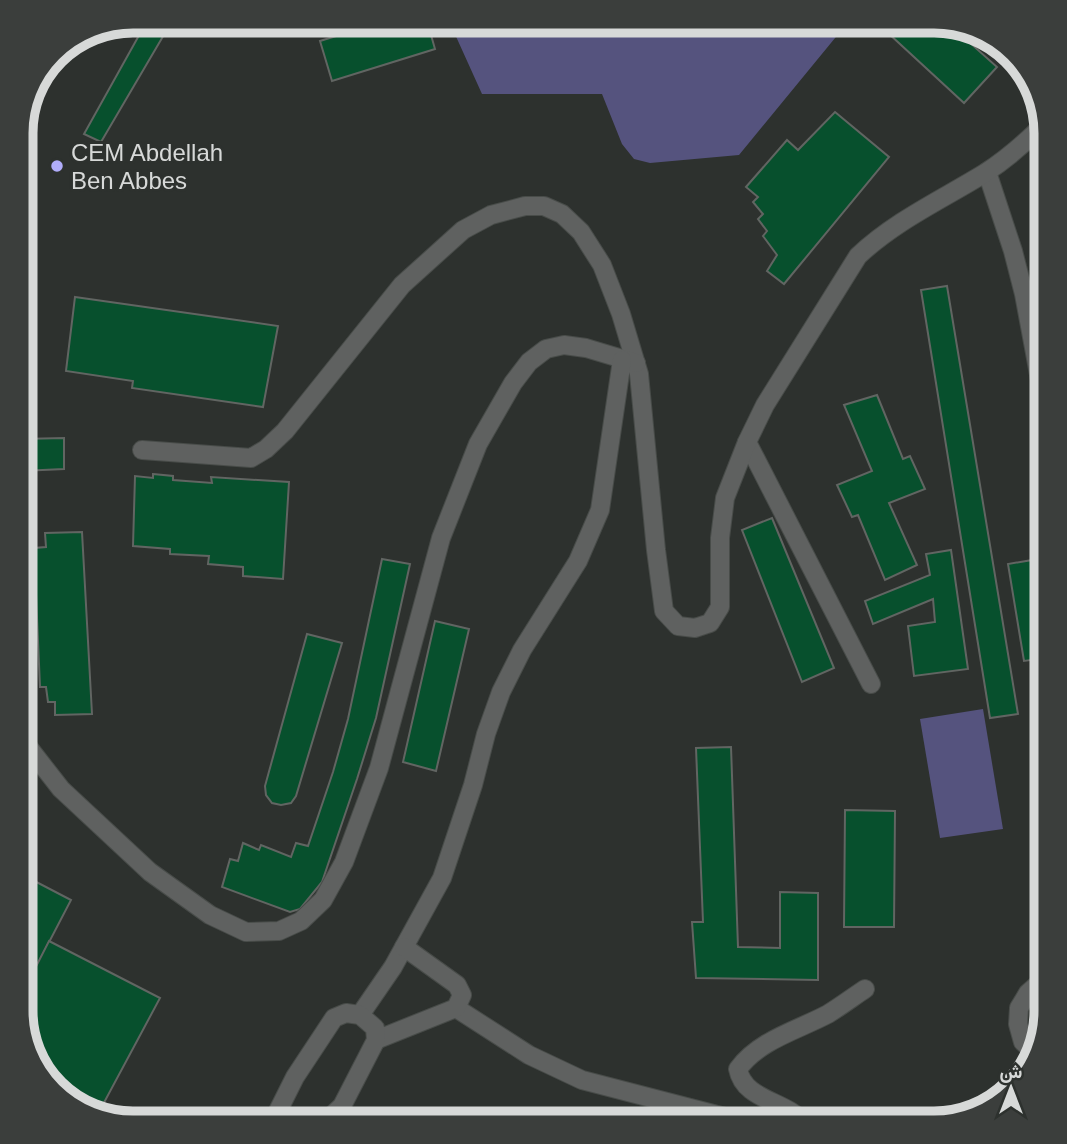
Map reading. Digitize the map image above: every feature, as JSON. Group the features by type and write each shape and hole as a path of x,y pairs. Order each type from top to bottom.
{"lane":[{"path":"33,753 61,789 150,872 210,915 246,932 278,931 300,921 323,900 344,862 379,768 441,538 478,444 528,362 546,349 564,345 586,348 629,361 639,374 664,611 678,626 695,628 710,622 720,607 720,538 726,498 747,442 765,405 858,256 895,226 987,172 1034,134"},
{"path":"987,172 1013,251 1034,350"},
{"path":"142,450 251,458 266,449 285,430 402,285 463,230 491,215 525,206 544,206 562,214 581,232 602,265 621,314 629,361 600,510 578,561 522,650 501,692 442,878 393,967 360,1015"},
{"path":"747,442 871,684"},
{"path":"376,1040 456,1008 462,995 457,985 404,947"},
{"path":"1027,1045 1023,1042 1018,1024 1018,1008 1034,988"},
{"path":"790,1111 747,1089 738,1069 745,1060 769,1042 830,1013 865,989"},
{"path":"456,1008 529,1055 582,1080 702,1111"},
{"path":"278,1111 295,1077 334,1018 346,1013 360,1015 375,1028 376,1040 342,1105 336,1111"}],"shaded area":[{"path":"454,33 839,33 739,155 650,163 634,159 622,144 602,94 482,94"},
{"path":"983,709 1003,829 940,838 920,719"}],"building":[{"path":"140,33 165,33 101,142 84,134"},
{"path":"346,33 430,33 435,49 332,81 320,41"},
{"path":"888,33 940,33 966,39 997,67 964,103"},
{"path":"835,112 889,157 784,284 767,271 777,255 763,236 767,231 758,219 763,214 753,202 758,197 746,187 787,140 798,150"},
{"path":"947,286 1018,714 990,718 921,290"},
{"path":"75,297 278,326 263,407 132,388 133,381 66,371"},
{"path":"877,395 903,459 910,456 925,489 889,503 917,565 885,580 858,515 852,517 837,485 872,471 844,405"},
{"path":"64,438 64,469 33,470 33,439"},
{"path":"153,474 173,476 173,480 212,483 211,477 289,482 283,579 243,576 243,567 208,564 209,556 170,554 170,549 133,546 135,476 153,478"},
{"path":"772,518 834,668 802,682 742,530"},
{"path":"82,532 92,714 55,715 55,702 48,702 46,687 40,687 34,548 46,547 45,533"},
{"path":"951,550 968,669 914,676 908,626 935,622 933,599 873,624 865,601 930,575 926,554"},
{"path":"382,559 410,564 376,718 322,882 300,909 290,912 222,887 230,859 238,861 243,843 259,850 261,845 291,857 296,843 308,846 348,719"},
{"path":"1034,560 1034,660 1024,661 1008,564"},
{"path":"435,621 469,629 436,771 403,762"},
{"path":"307,634 342,643 296,796 291,803 281,805 272,803 266,795 265,786"},
{"path":"731,747 738,947 780,948 780,892 818,893 818,980 696,978 692,922 703,922 696,748"},
{"path":"845,810 895,811 894,927 844,927"},
{"path":"33,880 71,900 33,973"},
{"path":"49,941 160,998 103,1105 67,1086 47,1061 35,1030 33,972"}],"place":[{"name":"CEM Abdellah Ben Abbes","path":"57,166"}]}
